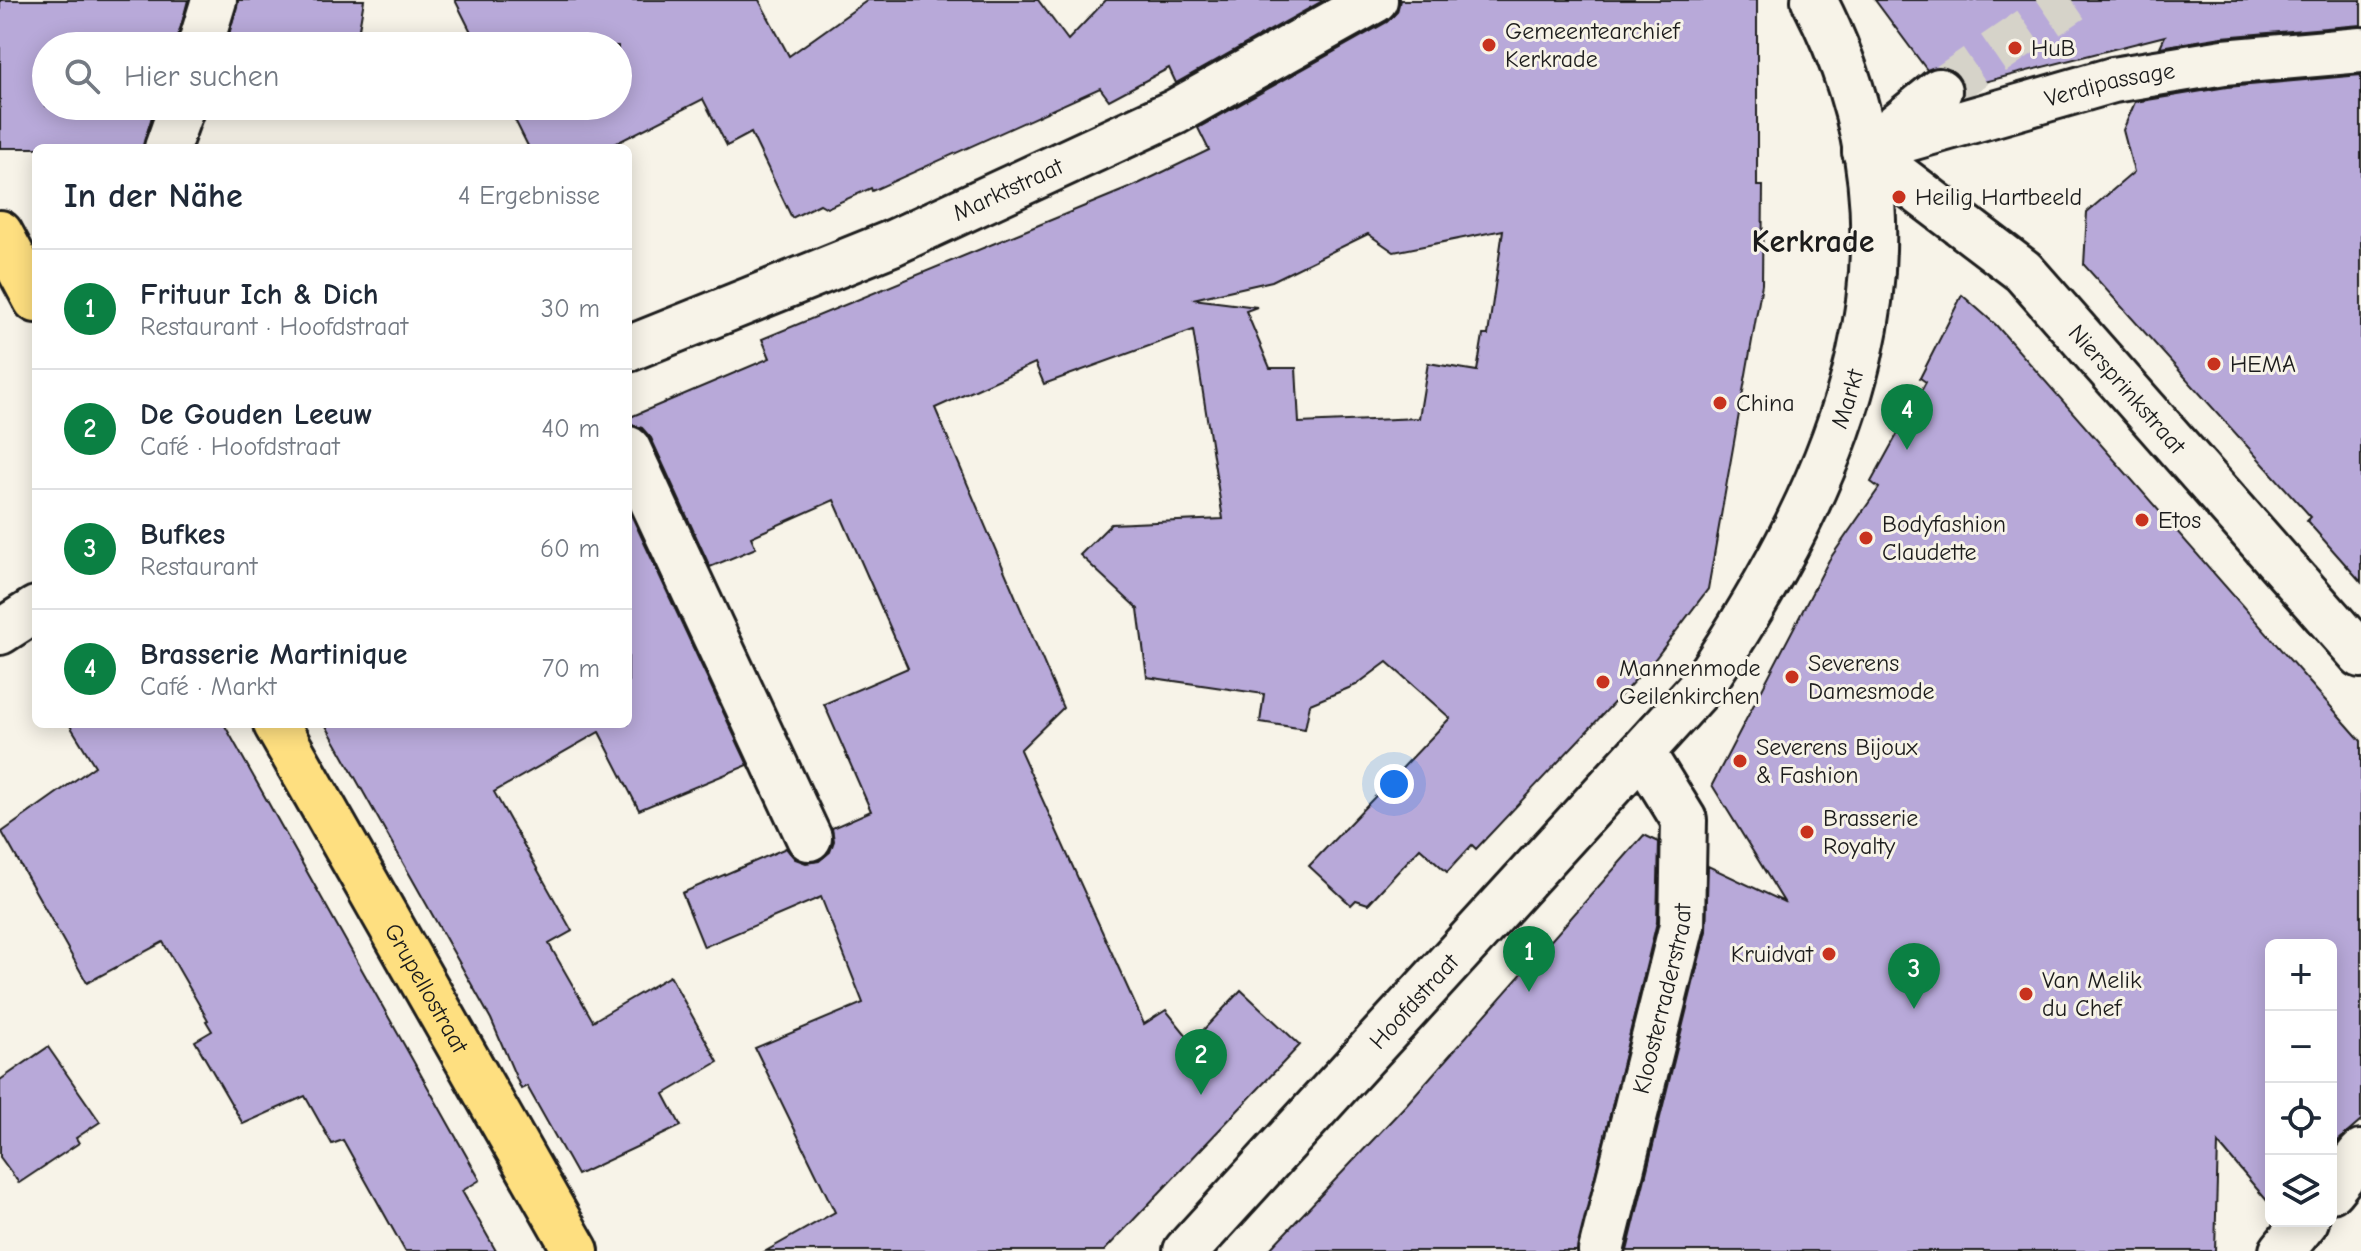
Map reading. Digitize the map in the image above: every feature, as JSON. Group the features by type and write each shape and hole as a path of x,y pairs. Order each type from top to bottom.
{"main road":[{"path":"0,233 32,293"},
{"name":"Grupellostraat","path":"278,728 576,1251"}],"street":[{"path":"204,32 214,0"},
{"name":"Marktstraat","path":"632,347 892,243 1175,112 1375,0"},
{"name":"Markt","path":"1642,752 1701,687 1756,605 1810,497 1858,373 1869,318 1874,264 1865,151 1837,45 1814,0"},
{"name":"Verdipassage","path":"1865,151 2113,80 2224,62 2361,50"},
{"path":"1865,151 1939,91"},
{"path":"168,144 177,120"},
{"name":"Niersprinkstraat","path":"1865,151 2023,271 2361,655"},
{"path":"632,458 809,838"},
{"path":"0,632 32,612"},
{"name":"Hoofdstraat","path":"1186,1251 1642,752"},
{"name":"Kloosterraderstraat","path":"1601,1251 1682,925 1684,820 1642,752"},
{"path":"2337,1183 2361,1153"},
{"path":"2282,1251 2301,1227"}],"building":[{"path":"0,0 188,0 180,32 32,32 32,120 151,120 144,144 32,144 32,148 0,148"},
{"path":"238,0 364,0 358,32 230,32"},
{"path":"455,0 759,0 789,56 868,0 1038,0 1068,40 1106,0 1324,0 1176,83 1169,68 1109,100 1100,88 872,191 871,188 827,208 820,204 792,218 751,133 727,146 703,99 615,144 527,144 515,120 632,120 632,32 471,32"},
{"path":"1400,0 1757,0 1757,186 1763,186 1762,284 1708,589 1655,659 1476,849 1472,845 1447,872 1420,848 1368,904 1356,900 1351,905 1309,866 1450,718 1387,662 1356,685 1310,704 1305,729 1260,722 1264,694 1147,677 1138,609 1080,555 1111,524 1223,519 1193,330 1044,384 1035,363 935,408 1063,708 1020,750 1144,1024 1166,1010 1192,1042 1241,990 1300,1045 1104,1251 766,1251 835,1212 755,1048 863,1003 821,897 704,947 682,893 786,848 795,859 806,863 819,861 830,852 834,841 832,828 871,811 824,704 908,668 834,500 751,537 756,548 710,567 651,438 642,428 632,425 632,416 770,358 762,339 1136,185 1209,150 1198,128 1387,22 1397,12","holes":["1503,230 1488,335 1483,335 1477,371 1428,363 1419,418 1299,423 1296,368 1270,368 1246,311 1257,307 1193,299 1272,281 1368,234 1394,252"]},
{"name":"HuB","path":"1875,0 2361,0 2361,25 2222,37 2160,47 2165,36 1964,87 1959,76 1949,68 1927,70"},
{"path":"2361,75 2361,582 2307,521 2311,517 2084,265 2087,212 2134,172 2123,130 2135,102 2227,87"},
{"path":"1962,295 1996,325 2361,741 2361,1121 2337,1142 2337,939 2265,939 2265,1198 2218,1143 2215,1251 1627,1251 1706,931 1708,866 1784,902 1712,785 1829,560 1879,488 1871,482 1926,382 1920,378"},
{"path":"632,517 748,765 639,810 599,732 494,792 572,931 549,944 593,1021 670,976 718,1062 664,1094 681,1126 577,1175 527,1086 521,1089 491,1019 327,728 632,728"},
{"path":"71,728 226,728 480,1180 462,1191 496,1251 405,1251 343,1140 332,1144 305,1096 243,1124 195,1041 212,1031 163,942 87,983 2,832 95,766"},
{"path":"1644,835 1659,842 1657,922 1577,1251 1268,1251 1405,1106"},
{"path":"48,1047 100,1122 76,1138 79,1143 19,1183 0,1157 0,1080"}],"tunnel":[{"path":"1939,91 2072,0"}],"place":[{"name":"Gemeentearchief Kerkrade","path":"1489,45"},
{"name":"HuB","path":"2015,48"},
{"name":"Heilig Hartbeeld","path":"1899,197"},
{"name":"HEMA","path":"2214,364"},
{"name":"China","path":"1720,403"},
{"name":"Brasserie Martinique","path":"1907,450"},
{"name":"Etos","path":"2142,520"},
{"name":"Bodyfashion Claudette","path":"1866,538"},
{"name":"Severens Damesmode","path":"1792,677"},
{"name":"Mannenmode Geilenkirchen","path":"1603,682"},
{"name":"Severens Bijoux & Fashion","path":"1740,761"},
{"name":"Brasserie Royalty","path":"1807,832"},
{"name":"Kruidvat","path":"1829,954"},
{"name":"Frituur Ich & Dich","path":"1529,992"},
{"name":"Van Melik du Chef","path":"2026,994"},
{"name":"Bufkes","path":"1914,1009"},
{"name":"De Gouden Leeuw","path":"1201,1095"}],"district":[{"name":"Kerkrade","path":"1813,241"}]}
